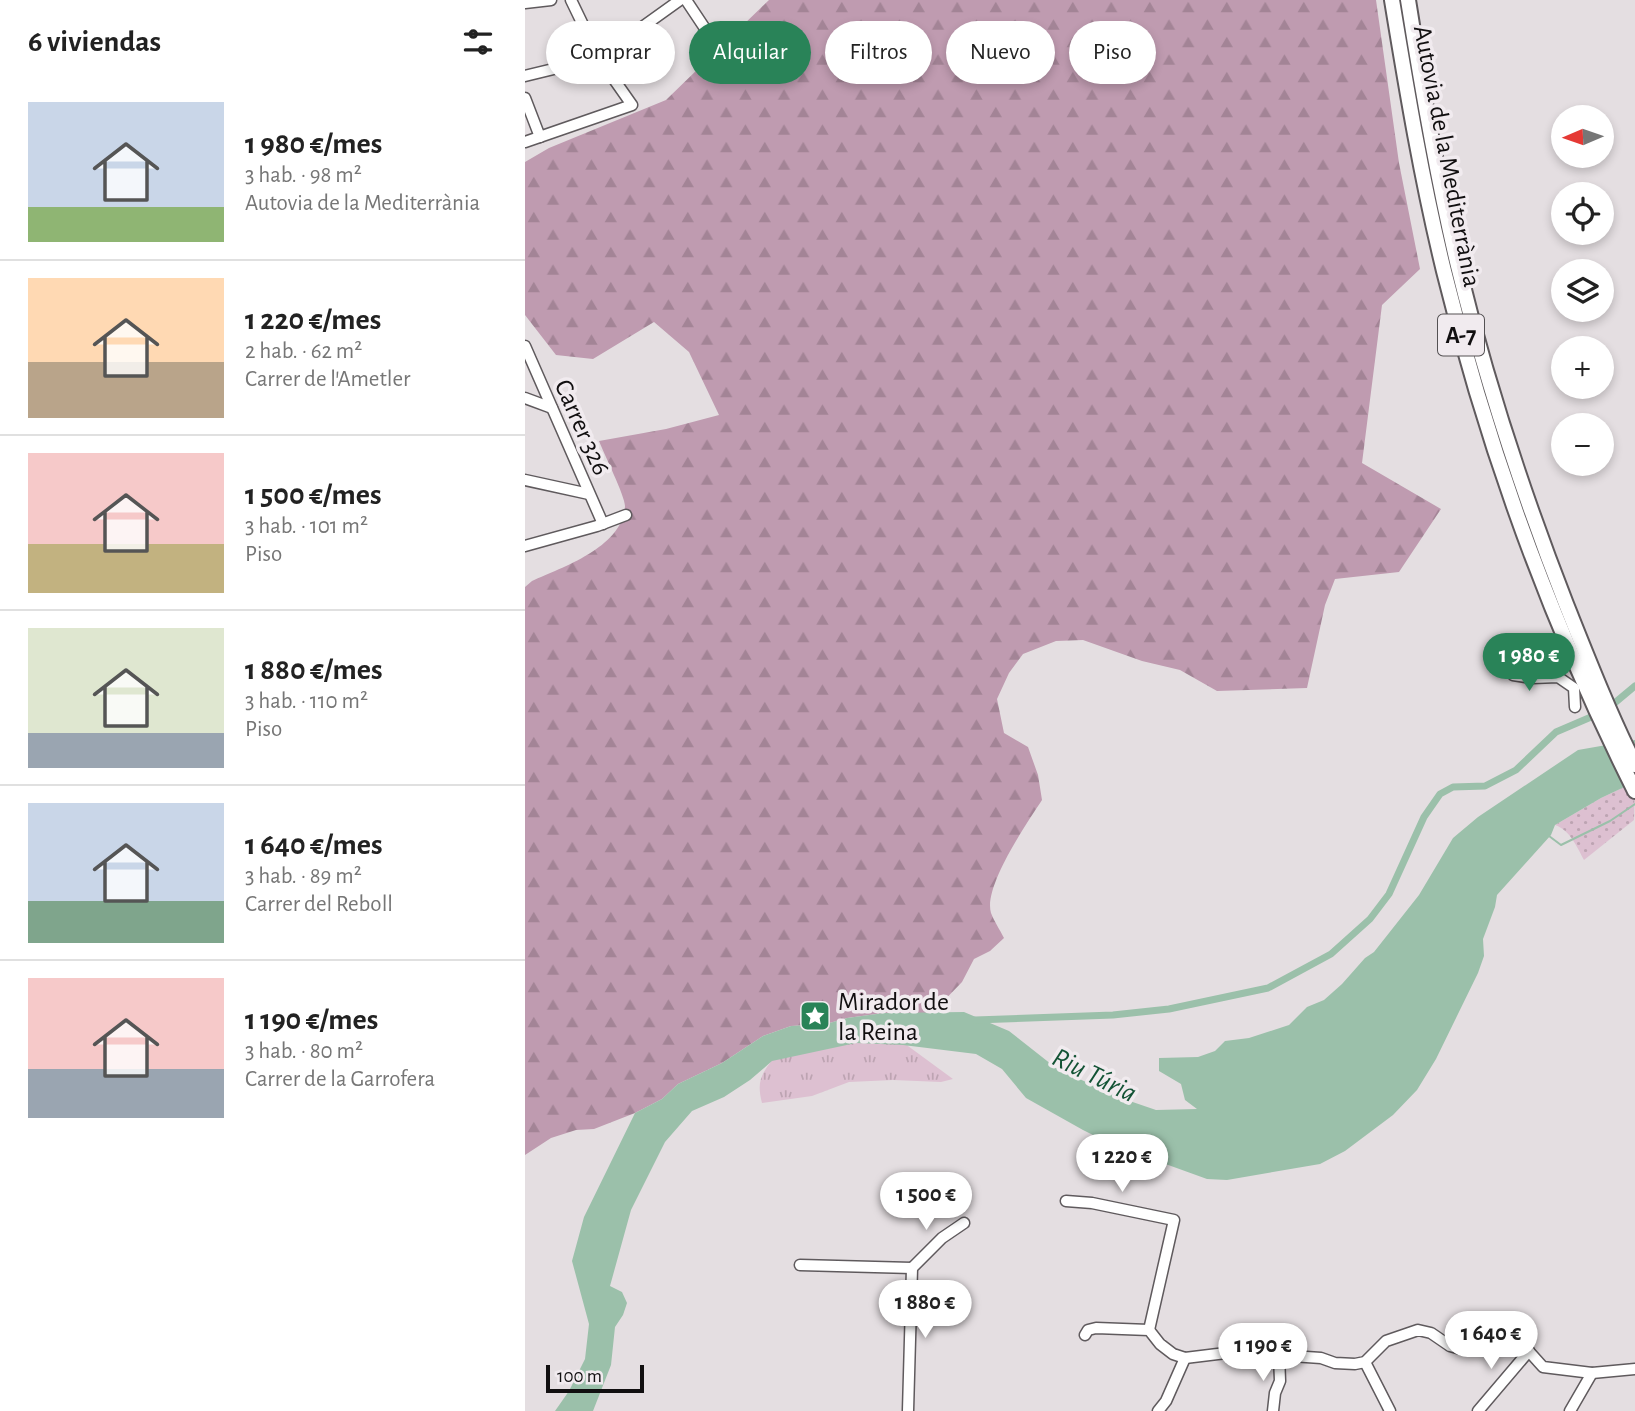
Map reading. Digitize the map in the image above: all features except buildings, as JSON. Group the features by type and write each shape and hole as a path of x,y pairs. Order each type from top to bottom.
{"highway":[{"name":"Autovia de la Mediterrània","path":"1392,0 1421,169 1443,270 1501,469 1534,560 1635,765"},
{"name":"Autovia de la Mediterrània","path":"1408,0 1436,165 1482,356 1516,466 1610,741 1635,792"}],"street":[{"path":"525,4 551,0"},
{"path":"571,0 581,21"},
{"path":"651,21 680,0"},
{"path":"686,0 700,21"},
{"path":"525,76 546,71"},
{"path":"525,142 632,104 618,84"},
{"path":"525,98 540,137"},
{"name":"Carrer 326","path":"525,346 603,524"},
{"path":"525,398 552,408"},
{"path":"525,480 589,494"},
{"path":"525,546 626,515"},
{"path":"1505,664 1513,675 1532,678 1557,677 1574,688 1576,707"},
{"path":"1066,1201 1092,1203 1174,1220 1149,1330 1160,1345 1185,1358 1234,1352 1321,1358 1335,1363 1365,1362 1386,1341 1418,1330 1431,1333 1450,1346 1461,1349 1516,1337 1543,1367 1593,1373 1635,1369"},
{"path":"908,1411 912,1268 941,1238 964,1223"},
{"path":"800,1265 912,1268"},
{"path":"1085,1335 1096,1328 1149,1330"},
{"path":"1478,1411 1529,1351"},
{"path":"1273,1411 1275,1393 1280,1381 1279,1355"},
{"path":"1159,1411 1185,1358"},
{"path":"1365,1362 1390,1411"},
{"path":"1570,1411 1593,1373"}],"green space":[{"path":"769,0 1376,0 1399,163 1420,269 1382,305 1362,463 1441,509 1399,572 1335,579 1325,605 1307,688 1217,691 1180,670 1142,661 1083,640 1056,641 1023,654 1009,673 997,699 1004,733 1028,747 1038,775 1042,800 1008,855 993,888 991,913 1004,938 990,951 974,959 962,982 932,1013 884,1013 826,1024 791,1026 763,1036 722,1063 678,1084 662,1099 635,1113 594,1129 576,1130 551,1138 525,1155 525,587 532,581 589,554 614,533 622,520 624,501 599,441 666,429 719,415 689,352 654,322 593,359 556,355 525,315 525,162 549,148 666,100 689,78 689,84 811,84 811,21 747,21"},
{"path":"1635,782 1634,820 1584,860 1569,835 1555,825"},
{"path":"904,1040 908,1046 953,1079 941,1082 849,1082 812,1096 762,1103 761,1078 775,1056 828,1042"}],"shaded area":[{"path":"1635,740 1635,782 1555,825 1551,835 1497,895 1483,939 1484,956 1478,973 1436,1059 1417,1090 1393,1115 1345,1151 1320,1164 1227,1180 1207,1179 1113,1145 1083,1130 1026,1098 1002,1069 976,1054 903,1045 856,1043 772,1061 724,1097 692,1111 665,1142 631,1210 610,1286 622,1292 627,1303 615,1327 611,1365 593,1411 555,1411 569,1391 585,1359 589,1324 572,1261 584,1217 635,1113 662,1099 678,1084 722,1063 763,1036 791,1026 826,1024 884,1013 964,1012 1009,1031 1056,1068 1118,1097 1156,1110 1197,1109 1185,1100 1181,1084 1159,1071 1159,1058 1198,1057 1215,1051 1225,1041 1249,1038 1289,1025 1307,1007 1324,1000 1374,952 1419,895 1453,838 1478,817 1578,750"}],"waterway":[{"path":"975,1020 1113,1015 1169,1009 1268,988 1331,954 1370,919 1389,894 1424,817 1440,794 1453,787 1485,786 1516,770 1556,732 1605,711 1635,686"},
{"path":"1549,836 1561,845 1610,821 1635,804"}],"place":[{"name":"Mirador de la Reina","path":"815,1016"}],"water label":[{"name":"Riu Túria","path":"1095,1074"}]}
